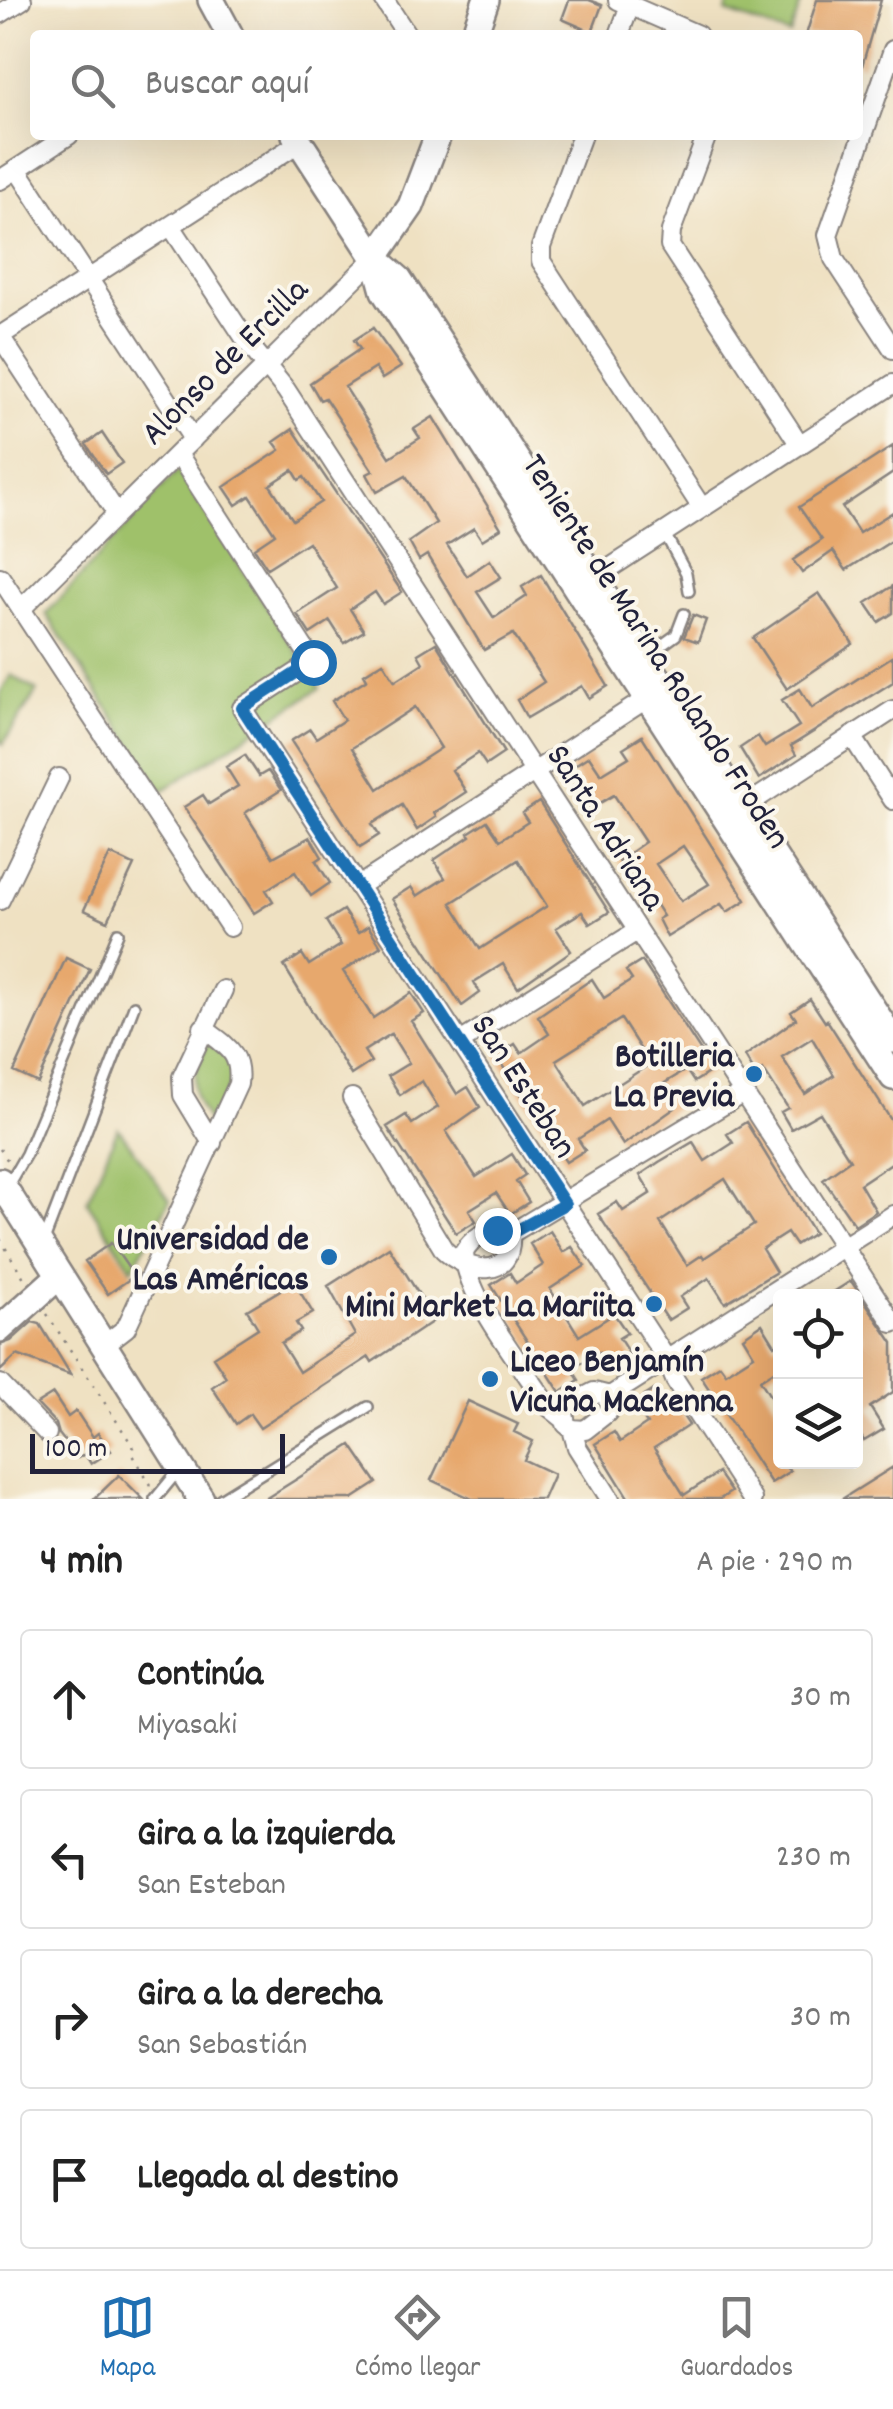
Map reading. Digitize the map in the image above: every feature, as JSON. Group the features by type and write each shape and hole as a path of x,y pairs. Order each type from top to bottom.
{"street":[{"path":"0,14 22,0"},
{"path":"384,0 404,30"},
{"path":"476,30 486,0"},
{"path":"212,2 226,30"},
{"path":"620,30 624,3 686,30"},
{"path":"865,108 880,86 893,50"},
{"path":"880,86 893,106"},
{"path":"0,180 61,140"},
{"path":"117,514 0,336 295,140"},
{"name":"Teniente de Marina Rolando Froden","path":"299,140 375,258 400,279 645,658 656,693 742,808 889,1025"},
{"name":"Alonso de Ercilla","path":"21,609 375,258 411,206 436,140"},
{"path":"580,140 541,247 541,262 702,508"},
{"path":"705,140 671,231 670,246 800,444"},
{"path":"855,140 828,242 834,259 893,350"},
{"path":"17,169 193,439"},
{"name":"Santa Adriana","path":"170,226 286,390 893,1323"},
{"name":"Teniente de Marina Rolando Froden","path":"375,258 384,291 656,693 893,1077"},
{"path":"593,578 893,384"},
{"name":"San Esteban","path":"178,454 313,662 242,708 342,867 360,885 668,1360 675,1380 752,1499"},
{"path":"0,577 230,927"},
{"path":"360,885 656,693"},
{"path":"742,808 893,710"},
{"path":"852,736 893,800"},
{"path":"0,900 58,778"},
{"path":"460,1042 638,930"},
{"path":"212,1143 182,1096 182,1077 223,990"},
{"path":"104,1346 126,1328 238,1084 240,1066 232,1051 204,1028"},
{"path":"610,1396 608,1412 585,1430 568,1424 549,1407 480,1302 464,1264 464,1252 484,1232 510,1234 565,1204 744,1093"},
{"path":"352,1098 444,1250 454,1260 474,1270 497,1264 506,1259 512,1248 510,1234"},
{"path":"3,1186 200,1499"},
{"path":"610,1499 576,1447 564,1408 594,1392 610,1396 893,1215"},
{"path":"0,1329 60,1276"},
{"path":"0,1384 47,1433"}],"lane":[{"path":"664,532 686,573 689,591"},
{"path":"645,658 676,635 684,614"},
{"path":"3,1186 26,1154 118,933"},
{"path":"42,1248 134,1006"},
{"path":"220,1499 368,1407"},
{"path":"156,1497 181,1468"}],"path":[{"path":"0,1239 134,1448 133,1455 156,1497"}],"green space":[{"path":"730,0 802,0 792,30 776,30 726,12"},
{"path":"178,470 320,688 162,791 46,614"},
{"path":"11,675 37,691 3,744 0,693"},
{"path":"207,1042 230,1058 235,1074 212,1128 198,1103 194,1086"},
{"path":"118,1128 170,1200 132,1269 87,1201"}],"building":[{"path":"569,0 602,5 593,30 562,19"},
{"path":"817,0 881,0 863,63 863,30 808,30"},
{"path":"373,328 401,367 382,379 375,368 345,387 390,457 420,438 414,429 433,417 501,528 482,540 474,528 447,545 467,576 490,560 501,577 477,592 494,618 527,596 522,587 541,575 608,686 589,698 582,686 527,718 517,700 544,682 513,634 484,650 427,555 419,560 409,542 436,523 406,476 377,492 367,474 373,471 325,398 320,400 310,383 360,349 354,340"},
{"path":"293,429 402,592 383,604 375,592 350,609 364,631 344,643 330,621 310,634 297,614 337,588 308,542 267,568 254,548 275,534 250,496 236,505 224,487 280,450 274,442","holes":["293,470 299,480 304,477 321,502 293,520 270,485"]},
{"path":"102,433 122,463 106,474 86,444"},
{"path":"893,446 893,473 842,507 859,533 893,512 893,540 846,570 833,551 802,573 793,560 822,540 799,507"},
{"path":"893,586 893,613 879,622 866,603"},
{"path":"819,593 853,644 787,689 753,638"},
{"path":"693,615 706,620 698,642 684,637"},
{"path":"436,643 504,753 486,765 478,753 452,770 466,792 434,813 436,817 417,830 402,805 372,824 379,835 360,847 291,741 310,729 316,738 344,720 332,701 367,679 364,674 383,662 395,681 423,663 418,654","holes":["415,707 441,748 378,789 352,748"]},
{"path":"893,656 893,682 791,746 796,755 759,779 740,748 758,736 765,747 799,726 782,700 800,689 812,708"},
{"path":"642,736 746,900 727,912 721,904 667,937 658,919 663,916 636,874 628,878 618,861 645,842 614,795 586,811 576,793 584,789 570,768 589,756 601,774 629,757 623,748","holes":["683,846 709,884 681,901 656,864"]},
{"path":"245,755 259,776 268,771 281,790 245,813 273,857 310,837 322,857 316,861 330,883 311,896 295,872 266,890 273,901 254,913 184,807 203,795 209,804 238,786 226,767"},
{"path":"539,802 609,912 590,924 582,912 556,928 571,951 518,988 503,964 474,982 480,993 462,1006 392,899 411,887 417,896 445,878 434,860 470,836 468,833 487,821 500,840 528,822 522,813","holes":["518,860 547,906 480,949 451,903"]},
{"path":"110,854 134,865 108,921 84,910"},
{"path":"343,910 358,933 368,926 381,946 343,971 373,1018 411,993 424,1013 411,1021 457,1094 468,1087 480,1107 446,1131 476,1177 512,1154 525,1175 516,1181 529,1202 510,1214 496,1193 469,1210 476,1221 456,1233 387,1127 406,1115 412,1124 438,1107 422,1081 400,1095 388,1076 409,1063 391,1034 364,1051 371,1062 351,1075 284,966 302,954 309,965 341,945 326,921"},
{"path":"66,958 90,969 38,1083 14,1072"},
{"path":"642,961 713,1070 694,1082 686,1070 660,1086 675,1108 623,1145 607,1120 578,1139 585,1150 566,1162 496,1056 515,1044 521,1053 549,1034 538,1016 592,979 604,998 632,980 626,971","holes":["621,1019 650,1064 585,1106 556,1060"]},
{"path":"810,999 893,1123 893,1162 860,1184 876,1211 855,1225 823,1179 850,1160 820,1113 791,1129 781,1112 788,1108 763,1069 755,1073 745,1056 796,1019 791,1012","holes":["812,1038 834,1075 805,1094 782,1057"]},
{"path":"746,1122 814,1233 795,1245 787,1233 762,1249 776,1272 725,1303 709,1278 680,1297 687,1308 668,1320 598,1214 617,1202 623,1211 651,1193 640,1175 659,1162 693,1142 705,1161 733,1143 727,1134","holes":["725,1179 754,1225 687,1265 660,1222"]},
{"path":"550,1231 563,1252 572,1247 585,1266 550,1289 579,1336 614,1314 627,1333 619,1338 633,1360 613,1373 599,1352 572,1369 579,1380 560,1392 491,1285 510,1273 516,1283 543,1265 530,1244"},
{"path":"111,1243 134,1276 108,1294 85,1261"},
{"path":"389,1247 435,1320 372,1362 369,1357 260,1428 250,1414 236,1424 212,1387 226,1377 213,1357 258,1328 247,1310 294,1282 313,1313 296,1323 301,1331 281,1343 299,1372 355,1335 328,1286"},
{"path":"851,1281 856,1289 838,1289"},
{"path":"863,1299 893,1343 893,1392 870,1407 884,1429 864,1441"},
{"path":"32,1322 40,1324 71,1375 17,1355 0,1371 0,1345 11,1341"},
{"path":"762,1324 773,1342 773,1372 760,1380 773,1401 773,1469 790,1471 771,1483 701,1377 720,1365 726,1373 754,1355 743,1337"},
{"path":"654,1390 667,1411 676,1406 689,1425 654,1448 684,1495 718,1473 731,1492 720,1499 629,1499 595,1444 614,1432 620,1442 647,1424 634,1403"},
{"path":"53,1394 68,1417 76,1411 93,1437 98,1433 111,1451 91,1464 85,1454 78,1458 56,1424 37,1404"},
{"path":"468,1401 518,1424 514,1432 533,1441 524,1460 554,1474 543,1499 472,1499 431,1480"},
{"path":"351,1445 377,1483 352,1499 265,1499"},
{"path":"893,1467 893,1499 842,1499"},
{"path":"119,1475 143,1499 94,1499"}],"place":[{"name":"Botilleria La Previa","path":"754,1074"},
{"name":"Universidad de Las Américas","path":"329,1257"},
{"name":"Mini Market La Mariita","path":"654,1304"},
{"name":"Liceo Benjamín Vicuña Mackenna","path":"490,1379"}],"route":[{"path":"313,662 242,708 565,1204 510,1234 497,1230"}]}
